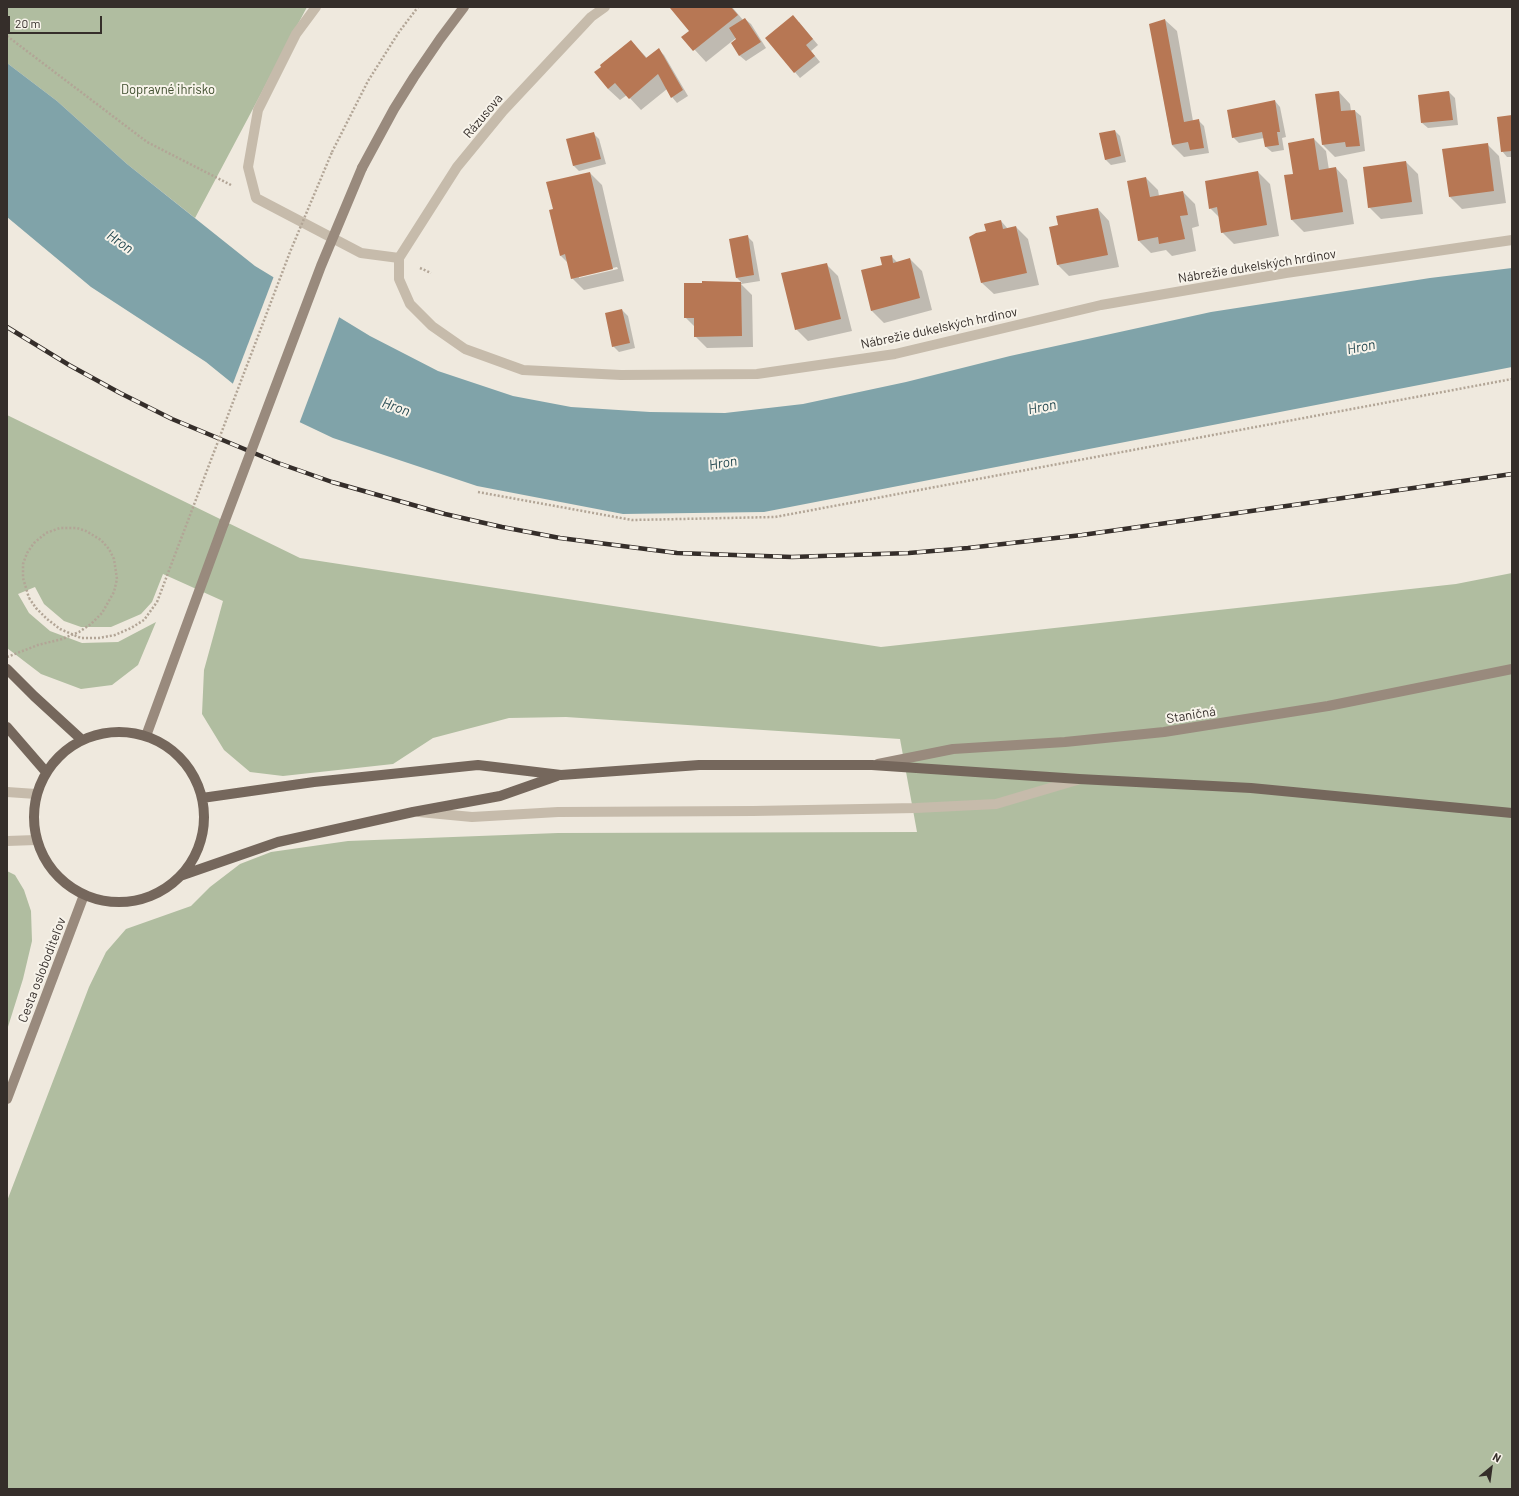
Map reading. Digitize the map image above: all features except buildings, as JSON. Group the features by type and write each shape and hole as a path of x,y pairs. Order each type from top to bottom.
{"main road":[{"path":"146,736 321,266 362,168 414,76 464,7"},
{"path":"7,669 82,740"},
{"name":"Staničná","path":"872,765 953,749 1065,742 1164,732 1328,706 1512,669"},
{"path":"7,727 46,772"},
{"path":"124,732 146,736 162,744 176,754 188,767 196,782 202,798 204,820 200,841 192,860 180,876 164,890 145,898 124,902 104,901 84,895 68,886 54,873 43,857 36,840 33,817 36,794 46,772 62,753 82,740 103,733 124,732"},
{"path":"202,798 314,782 478,765 561,775 699,765 872,765 1080,779 1251,788 1512,813"},
{"path":"180,876 278,842 413,812 500,796 561,775"},
{"name":"Cesta osloboditeľov","path":"7,1099 84,895"}],"street":[{"path":"316,7 296,34 258,110 248,167 256,198 361,253 399,258"},
{"name":"Rázusova","path":"399,258 457,167 503,111 591,17 605,7"},
{"name":"Nábrežie dukelských hrdinov","path":"399,258 398,279 407,298 410,304 432,326 464,350 523,370 621,375 757,374 895,354 1109,304 1286,273 1512,240"},
{"path":"413,812 472,817 558,812 768,811 988,805 996,804 1080,779"},
{"path":"7,792 36,794"},
{"path":"7,841 36,840"}],"path":[{"path":"7,657 38,645 62,640 79,632 91,624 102,613 114,592 117,579 114,559 109,549 101,540 86,531 77,528 60,528 46,533 34,543 27,553 22,578 29,598 36,608 46,619 60,629 80,638 99,638 115,635 144,620 157,602 290,252 332,152 368,81 399,32 418,7"},
{"path":"7,36 147,142 256,198"},
{"path":"478,492 632,520 775,517 1512,379"}],"green space":[{"name":"Dopravné ihrisko","path":"7,7 307,7 195,218 127,164 57,101 7,63"},
{"path":"7,415 300,558 881,647 1456,584 1512,573 1512,1489 7,1489 7,1201 89,987 106,952 126,929 191,906 210,887 240,864 271,852 348,841 558,833 917,832 900,739 566,717 509,718 433,738 393,764 283,776 250,772 224,750 202,714 204,670 223,601 163,574 152,602 141,614 111,627 81,627 64,621 44,604 35,587 18,594 29,613 50,631 82,643 118,642 156,622 138,665 112,685 81,689 41,674 7,648"},
{"path":"7,871 15,875 24,890 31,911 32,941 23,979 7,1030"}],"water":[{"name":"Hron","path":"7,63 57,101 127,164 255,266 370,336 438,371 513,396 571,407 650,412 725,413 803,404 906,382 1010,356 1211,312 1430,278 1512,268 1512,367 764,512 623,514 477,486 333,438 253,400 206,362 91,287 7,217"}],"pier":[{"path":"274,276 340,315 299,424 252,402 232,386"}],"railway":[{"path":"7,327 69,365 172,419 278,463 332,482 445,514 502,527 560,538 677,553 792,557 909,553 968,548 1082,535 1512,474"}]}
